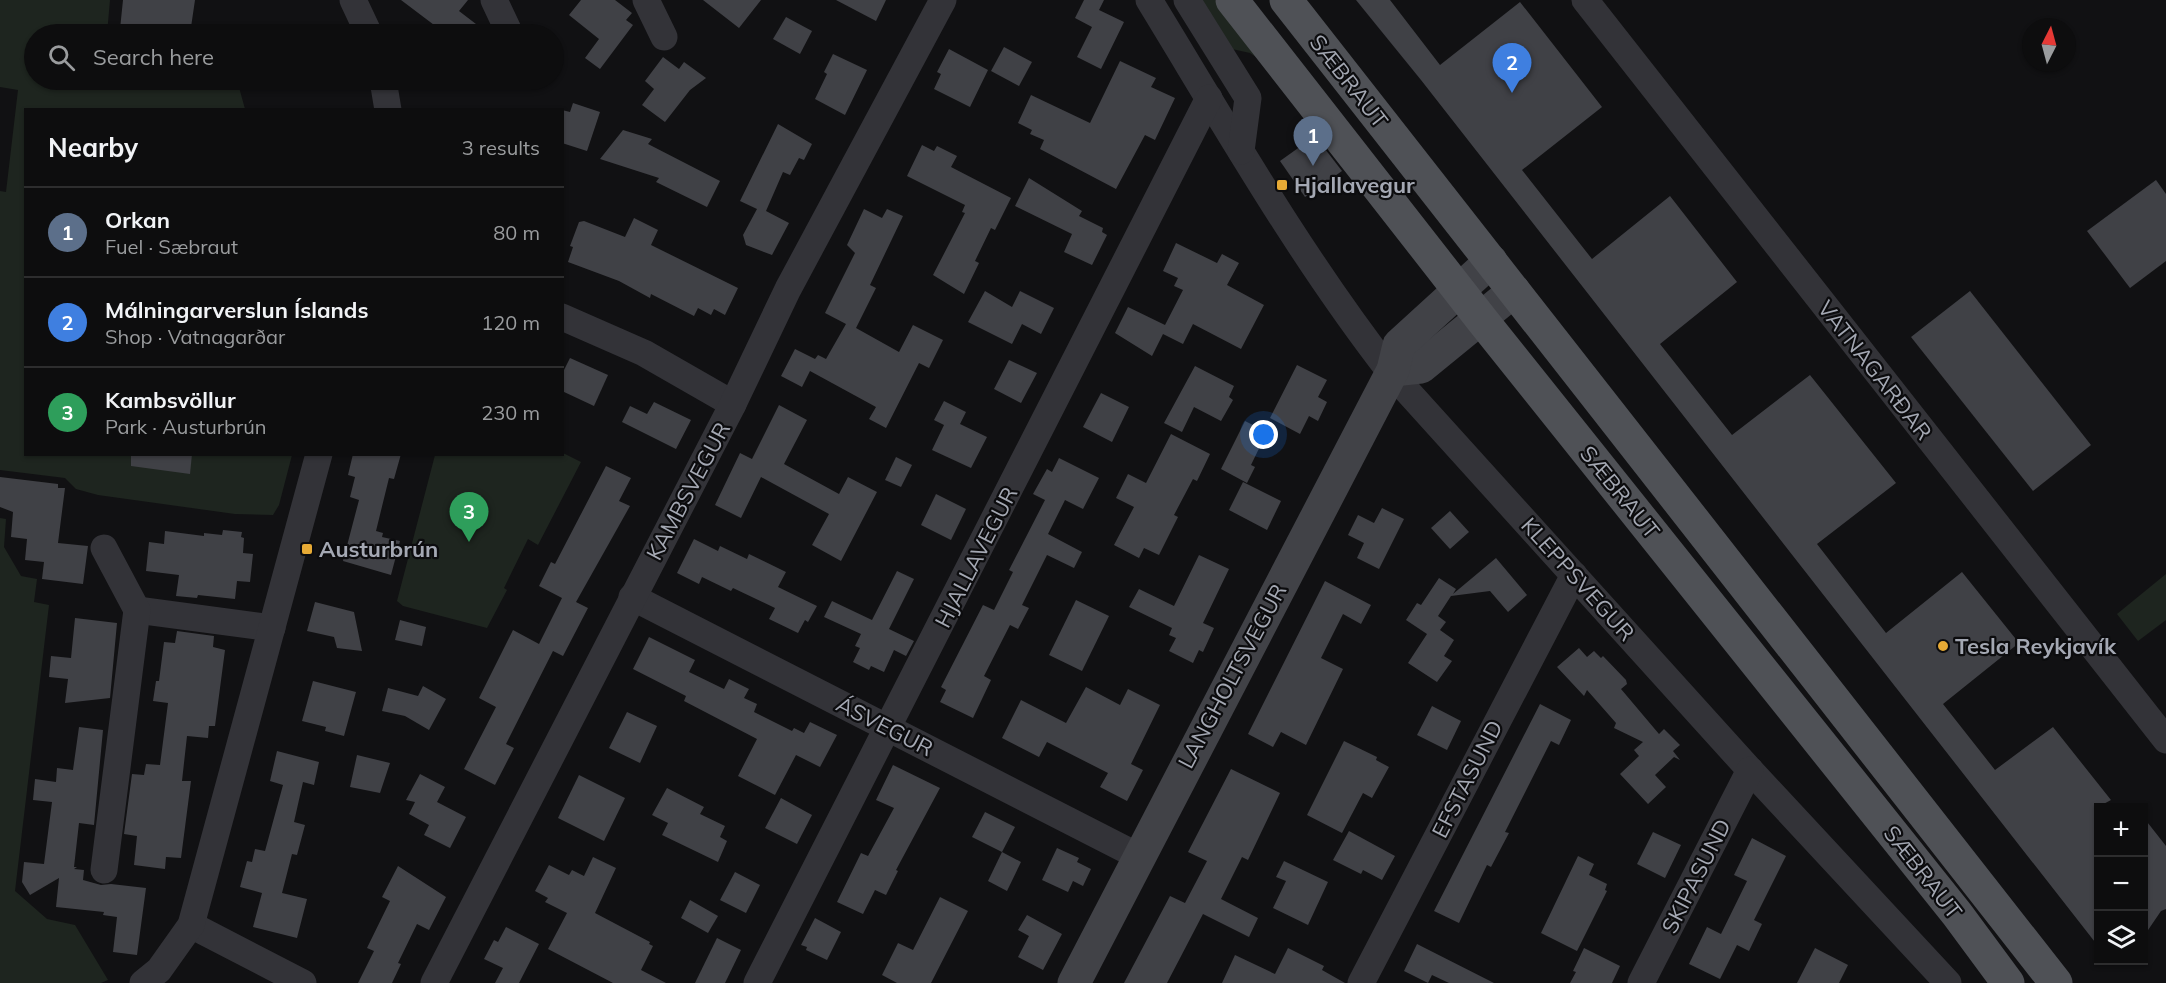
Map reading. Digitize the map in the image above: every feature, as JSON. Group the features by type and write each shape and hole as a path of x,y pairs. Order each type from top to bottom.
{"main road":[{"name":"SÆBRAUT","path":"1233,0 1482,320 1949,905 2008,983"},
{"name":"SÆBRAUT","path":"1286,0 2056,983"}],"street":[{"path":"352,0 364,24"},
{"path":"494,0 505,24"},
{"path":"646,0 664,37"},
{"name":"KAMBSVEGUR","path":"434,983 733,404 788,289 943,0"},
{"name":"KLEPPSVEGUR","path":"1149,0 1241,151 1354,326 1750,770 1948,983"},
{"path":"1187,0 1248,98 1241,151"},
{"name":"VATNAGARÐAR","path":"1585,0 2166,740"},
{"path":"385,90 388,108"},
{"name":"HJALLAVEGUR","path":"758,983 1209,98"},
{"name":"LANGHOLTSVEGUR","path":"1074,983 1392,371 1399,345 1491,261"},
{"path":"1392,371 1421,367 1482,320 1514,291"},
{"path":"564,318 644,353 733,404"},
{"path":"143,983 159,970 191,925 318,456"},
{"path":"104,548 137,610 104,870"},
{"name":"EFSTASUND","path":"1361,983 1574,575"},
{"name":"ÁSVEGUR","path":"632,597 1138,856"},
{"path":"137,610 272,628"},
{"name":"SKIPASUND","path":"1641,983 1750,770"},
{"path":"191,925 303,983"}],"shaded area":[{"path":"0,0 110,0 108,24 24,24 24,90 240,90 245,108 24,108 24,456 292,456 279,505 273,515 235,514 98,495 76,489 65,478 0,470 0,191 6,192 18,90 0,87"},
{"path":"1200,0 1215,0 1262,61 1250,53 1232,49"},
{"path":"564,454 581,462 538,545 528,539 504,588 507,590 487,628 403,606 397,601 435,456 564,456"},
{"path":"0,518 6,519 4,547 21,576 37,579 34,602 49,605 15,891 47,919 75,925 108,980 101,983 0,983"},
{"path":"2166,574 2166,620 2138,641 2117,614"}],"building":[{"path":"123,0 195,0 191,24 121,24"},
{"path":"401,0 468,0 459,11 476,24 433,24"},
{"path":"581,0 615,0 632,13 626,20 633,25 600,69 585,58 599,39 569,15"},
{"path":"703,0 761,0 739,28"},
{"path":"836,0 886,0 876,21"},
{"path":"1084,0 1104,0 1099,10 1124,22 1101,69 1077,57 1092,27 1075,18"},
{"path":"1356,0 1390,0 1440,65 1520,2 1602,107 1522,170 1592,259 1670,196 1737,282 1660,344 1732,435 1810,375 1896,483 1817,544 1886,633 1962,572 2019,643 1943,704 1995,770 2053,727 2111,800 2105,803 2094,803 2094,941"},
{"path":"786,17 812,31 800,54 773,39"},
{"path":"1004,47 1032,62 1019,86 991,71"},
{"path":"949,49 988,70 970,107 934,89 941,74 937,72"},
{"path":"833,54 867,70 845,115 815,99 827,74 824,72"},
{"path":"663,57 679,69 684,62 706,78 690,90 665,122 642,105 654,89 645,81"},
{"path":"1120,61 1156,78 1151,87 1175,98 1155,140 1145,135 1116,189 1040,149 1044,140 1030,134 1032,130 1018,123 1031,95 1090,123"},
{"path":"573,103 600,112 587,151 564,144 564,110 570,112"},
{"path":"778,124 812,144 804,160 799,158 790,175 783,172 766,211 789,223 772,255 746,245 743,235 757,209 740,201"},
{"path":"623,130 652,139 648,144 720,181 707,207 656,182 659,178 600,159"},
{"path":"1315,136 1342,171 1305,197 1280,161"},
{"path":"922,145 934,151 937,146 957,156 951,167 1011,198 995,230 991,228 975,261 979,263 964,294 933,275 965,213 962,212 965,205 907,176"},
{"path":"1029,178 1082,211 1079,216 1103,228 1102,232 1107,235 1092,265 1064,252 1072,234 1015,206"},
{"path":"2156,180 2166,194 2166,261 2130,288 2087,231"},
{"path":"864,209 882,218 887,209 903,216 870,285 876,288 856,328 899,352 913,325 943,340 929,368 919,363 886,428 869,419 876,407 810,371 802,387 781,376 795,349 815,359 818,355 826,359 846,324 825,313 855,253 847,245"},
{"path":"634,218 658,230 651,245 738,288 725,315 714,309 711,315 698,308 694,316 651,294 650,298 619,281 568,262 573,247 570,246 579,222 584,221 625,237"},
{"path":"1176,243 1217,263 1222,254 1239,263 1227,285 1264,305 1241,349 1193,324 1183,344 1163,334 1152,356 1115,333 1128,307 1165,325 1183,290 1174,286 1178,278 1163,271"},
{"path":"985,291 1012,307 1020,291 1054,308 1041,334 1022,324 1012,344 968,322"},
{"path":"1970,291 2091,445 2033,491 1911,337"},
{"path":"570,358 608,375 594,406 564,392 564,370"},
{"path":"1009,360 1037,373 1021,403 994,389"},
{"path":"1297,365 1327,380 1318,397 1327,402 1318,421 1309,416 1300,434 1270,418"},
{"path":"1195,366 1234,386 1229,397 1233,400 1221,421 1194,407 1182,432 1164,423"},
{"path":"1101,393 1129,407 1112,442 1083,427"},
{"path":"944,401 966,412 960,424 987,437 971,468 932,450 944,425 934,420"},
{"path":"654,402 691,420 676,449 622,422 630,406 647,414"},
{"path":"779,405 807,420 784,464 839,494 848,477 877,492 841,561 812,545 829,514 761,477 741,518 715,505 740,453 752,459"},
{"path":"1245,421 1267,432 1251,465 1255,467 1247,483 1221,469"},
{"path":"1171,434 1210,454 1197,481 1193,479 1174,515 1178,517 1159,555 1144,548 1139,558 1114,545 1134,507 1116,498 1128,474 1146,483"},
{"path":"131,456 192,456 190,474 131,466"},
{"path":"353,456 400,456 394,479 389,478 376,531 383,533 382,537 400,541 391,575 343,561 359,500 350,497 355,477 348,475"},
{"path":"896,457 912,465 901,487 885,480"},
{"path":"1059,458 1099,478 1083,509 1065,500 1048,534 1082,552 1074,568 1047,555 1022,605 1029,608 1018,629 1010,625 984,676 991,680 973,718 940,702 946,690 941,687 983,605 994,610 1013,572 1009,570 1045,500 1033,494 1047,469 1052,472"},
{"path":"606,466 631,478 619,501 630,506 576,602 588,608 563,656 553,651 506,744 514,748 495,785 464,769 496,707 479,698 513,630 539,644 562,598 539,586 551,562 555,564"},
{"path":"0,477 58,484 58,488 65,488 58,543 88,546 83,584 42,579 44,562 25,560 27,539 11,537 13,512 0,507"},
{"path":"1243,482 1281,501 1267,530 1229,510"},
{"path":"936,494 966,509 951,540 921,525"},
{"path":"1382,508 1404,519 1379,569 1357,558 1364,543 1348,535 1358,515 1374,523"},
{"path":"1450,511 1469,532 1450,549 1431,528"},
{"path":"223,530 242,532 243,553 253,554 250,582 237,581 235,599 198,595 197,598 176,596 179,575 146,571 149,542 164,544 165,531 204,536 204,533 222,535"},
{"path":"694,539 718,551 720,546 747,559 749,554 786,572 778,587 817,606 808,622 805,620 798,633 769,619 775,608 733,588 731,591 702,577 699,584 677,573"},
{"path":"1199,555 1229,569 1203,623 1214,628 1203,652 1199,650 1193,663 1169,651 1176,638 1169,635 1172,628 1129,607 1139,589 1174,606"},
{"path":"1496,558 1527,595 1508,612 1490,591 1451,596 1438,616 1446,622 1440,630 1454,640 1444,656 1452,661 1437,682 1408,663 1427,634 1406,620 1417,603 1421,605 1439,578 1456,589 1453,594"},
{"path":"897,571 914,579 889,629 914,641 906,656 894,650 884,672 871,666 869,670 853,662 860,648 855,646 861,634 824,617 832,601 872,620"},
{"path":"1325,581 1371,605 1361,624 1343,614 1321,658 1343,669 1306,745 1281,732 1273,747 1248,734"},
{"path":"1076,600 1109,616 1082,671 1049,655"},
{"path":"315,602 354,612 362,651 337,648 334,637 307,631"},
{"path":"75,618 117,623 110,698 65,703 68,679 49,677 51,656 71,658"},
{"path":"400,620 426,627 422,646 395,640"},
{"path":"177,631 214,636 213,647 225,650 215,726 209,726 208,738 187,736 182,781 191,781 181,858 166,857 165,869 134,865 137,836 124,834 132,774 144,775 146,764 160,765 168,703 153,701 156,681 159,681 164,642 175,643"},
{"path":"649,637 695,660 689,672 724,689 729,679 749,689 744,698 757,704 754,712 792,731 794,728 804,733 810,722 837,735 820,767 796,755 775,795 738,776 757,739 684,701 686,696 633,669"},
{"path":"1579,648 1587,657 1594,651 1601,658 1603,656 1626,680 1627,684 1621,689 1659,734 1664,729 1680,745 1673,751 1680,760 1674,757 1655,775 1666,787 1648,804 1620,774 1639,756 1634,750 1643,742 1614,728 1616,723 1587,690 1584,696 1557,667"},
{"path":"313,681 356,692 344,736 325,731 326,727 302,721"},
{"path":"423,686 446,699 429,730 405,716 382,711 388,688 418,696"},
{"path":"1086,687 1120,705 1128,689 1160,705 1131,764 1143,770 1127,801 1100,787 1108,773 1047,742 1039,757 1002,738 1021,700 1066,723"},
{"path":"1540,704 1571,720 1559,745 1551,741 1505,832 1509,833 1491,867 1487,865 1459,923 1434,911"},
{"path":"1432,706 1461,721 1447,750 1417,735"},
{"path":"627,712 657,726 640,763 609,748"},
{"path":"79,727 103,730 94,825 79,823 74,867 77,867 74,869 84,870 83,880 101,885 146,888 137,955 113,952 117,917 103,915 104,912 56,907 59,878 30,895 22,882 24,862 44,864 52,802 33,800 35,779 56,782 57,768 73,770"},
{"path":"1344,741 1377,757 1376,760 1389,767 1372,798 1363,793 1342,833 1307,815"},
{"path":"277,751 319,762 314,785 303,782 294,822 305,825 297,855 292,854 282,893 307,899 297,938 253,927 262,893 240,887 247,861 252,862 255,849 265,851 283,785 270,781"},
{"path":"357,755 390,763 380,793 350,787"},
{"path":"893,765 940,788 896,870 898,871 886,895 875,890 863,914 837,902 861,853 868,856 894,808 876,800"},
{"path":"1231,769 1280,793 1248,860 1242,857 1221,899 1258,918 1249,937 1203,914 1167,983 1124,983 1170,896 1185,903 1207,861 1188,852"},
{"path":"420,774 445,787 437,802 466,817 450,848 424,835 429,825 409,814 415,802 406,800"},
{"path":"579,775 625,798 604,841 558,818"},
{"path":"667,788 704,807 700,814 725,826 720,837 727,841 718,862 662,835 668,823 652,815"},
{"path":"781,798 812,815 797,844 765,828"},
{"path":"985,812 1015,827 1002,852 972,837"},
{"path":"2148,823 2166,846 2166,909 2161,911 2148,930"},
{"path":"1349,831 1395,856 1382,880 1363,870 1361,874 1333,860"},
{"path":"1653,832 1681,845 1665,878 1637,864"},
{"path":"1752,838 1786,856 1754,920 1762,924 1749,951 1737,945 1720,979 1689,964 1707,927 1721,934 1747,881 1734,875"},
{"path":"1057,848 1079,858 1077,862 1091,869 1083,886 1073,881 1068,892 1042,880"},
{"path":"1002,852 1021,862 1007,891 988,881"},
{"path":"1578,856 1594,864 1589,875 1607,884 1605,890 1607,891 1577,951 1541,933"},
{"path":"593,857 616,868 595,913 650,942 649,944 653,946 641,970 666,983 613,983 548,949 567,913 545,902 548,898 535,891 549,865 569,875 572,870 584,876"},
{"path":"1284,861 1328,882 1308,925 1273,908 1286,881 1276,877"},
{"path":"398,866 446,897 429,930 417,924 398,963 401,964 392,983 358,983 374,951 367,948 390,901 382,897"},
{"path":"735,872 760,885 746,913 720,900"},
{"path":"940,897 968,911 931,983 897,983 882,975 898,943 913,950"},
{"path":"690,900 718,916 708,933 681,918"},
{"path":"1027,915 1062,934 1043,970 1018,957 1029,936 1018,930"},
{"path":"815,918 841,932 827,960 806,950 807,947 801,945"},
{"path":"506,927 539,944 519,983 495,983 503,968 484,959 494,940 498,942"},
{"path":"717,938 741,950 725,983 695,983"},
{"path":"1417,944 1494,983 1449,983 1432,975 1428,983 1404,971"},
{"path":"1288,948 1324,966 1322,970 1345,983 1222,983 1235,955 1275,974"},
{"path":"1584,948 1620,966 1612,983 1570,983"},
{"path":"1815,948 1848,965 1839,983 1797,983"}],"place":[{"name":"Málningarverslun Íslands","path":"1512,93"},
{"name":"Orkan","path":"1313,166"},
{"name":"Hjallavegur","path":"1282,185"},
{"name":"Kambsvöllur","path":"469,542"},
{"name":"Austurbrún","path":"307,549"},
{"name":"Tesla Reykjavík","path":"1943,646"}]}
